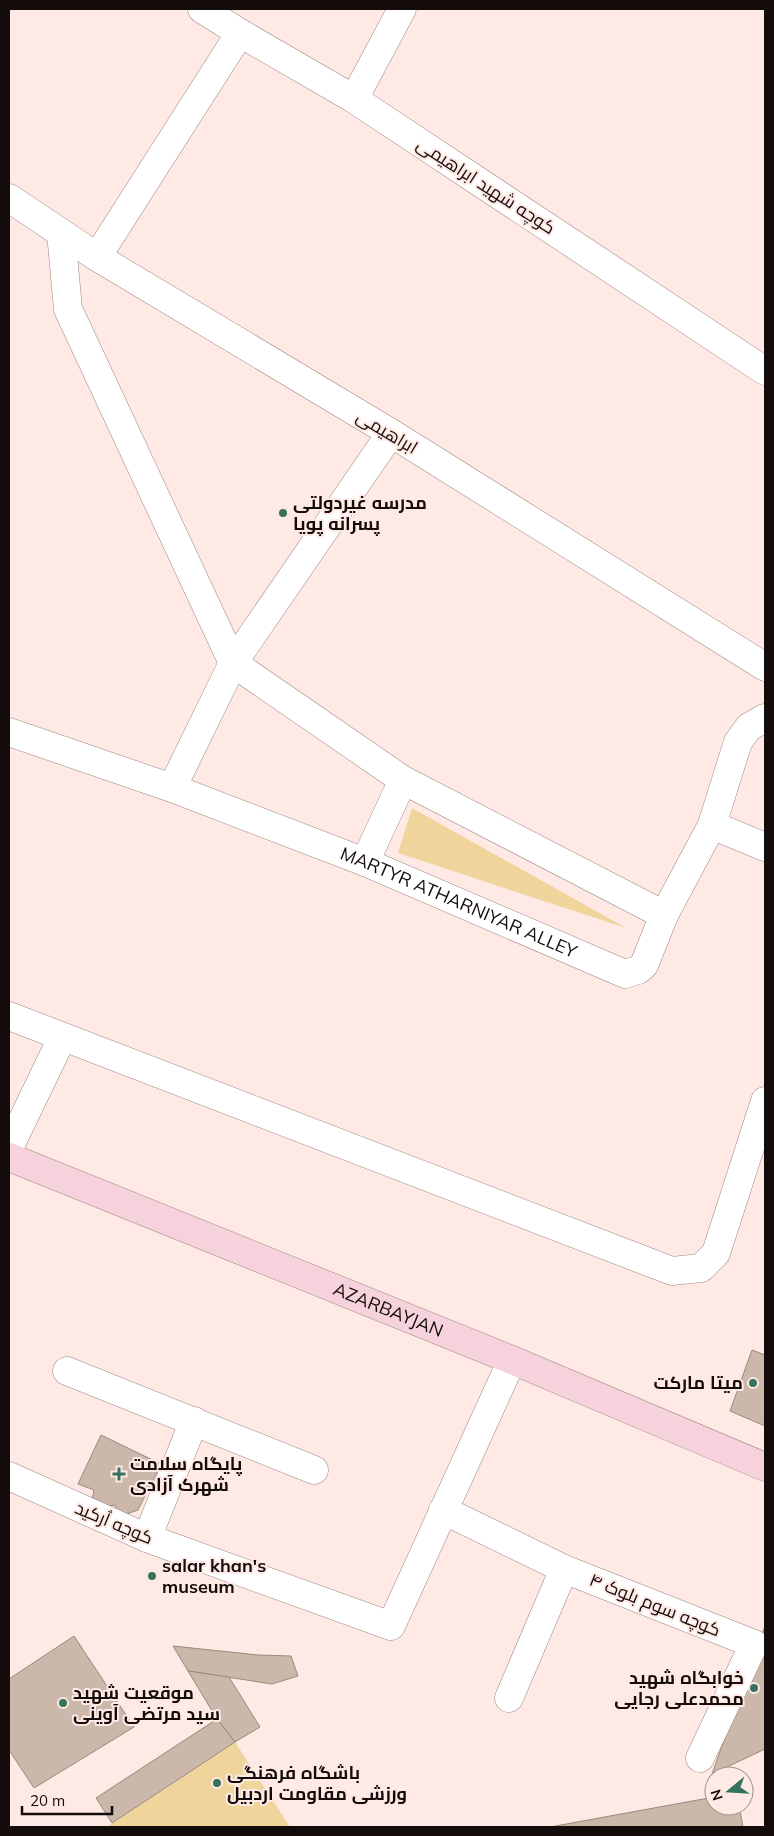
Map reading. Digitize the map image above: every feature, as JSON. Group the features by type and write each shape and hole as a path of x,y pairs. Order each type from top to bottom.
{"street":[{"name":"کوچه شهید ابراهیمی","path":"202,9 354,99 765,371"},
{"path":"354,99 402,9"},
{"path":"97,258 240,33"},
{"name":"ابراهیمی","path":"9,198 97,258 391,433 765,667"},
{"path":"61,233 68,309 233,663 403,780 664,915"},
{"path":"172,788 233,663 391,433"},
{"name":"MARTYR ATHARNIYAR ALLEY","path":"9,732 172,788 365,862 625,974 638,970 644,965 664,915 712,824 738,742 749,727 765,718"},
{"path":"365,862 403,780"},
{"path":"712,824 765,847"},
{"path":"9,1016 62,1038 672,1271 701,1268 716,1253 765,1101"},
{"path":"9,1148 62,1038"},
{"name":"AZARBAYJAN","path":"9,1157 512,1360 765,1467"},
{"path":"443,1510 512,1360"},
{"path":"67,1371 314,1470"},
{"path":"147,1538 194,1421"},
{"name":"کوچه اُرکید","path":"9,1476 147,1538 391,1626 443,1510"},
{"name":"کوچه سوم بلوک ۴","path":"443,1510 564,1569 754,1644 700,1758"},
{"path":"509,1698 564,1569"}],"shaded area":[{"path":"412,808 626,928 398,853"},
{"name":"باشگاه فرهنگی ورزشی مقاومت اردبیل","path":"235,1742 290,1827 108,1826"}],"building":[{"name":"میتا مارکت","path":"752,1350 765,1355 765,1426 730,1411"},
{"name":"پایگاه سلامت شهرک آزادی","path":"101,1435 161,1464 138,1510 118,1517 115,1505 108,1506 92,1500 94,1490 78,1484"},
{"name":"خوابگاه شهید محمدعلی رجایی","path":"765,1626 765,1749 729,1766 715,1766"},
{"name":"موقعیت شهید سید مرتضی آوینی","path":"74,1636 134,1727 34,1788 9,1750 9,1679"},
{"path":"173,1646 258,1655 291,1656 298,1676 272,1684 188,1671"},
{"path":"188,1671 229,1677 260,1727 235,1742 217,1719"},
{"path":"217,1719 235,1742 112,1823 96,1798"},
{"path":"704,1799 704,1816 741,1816 743,1827 550,1827"}],"place":[{"name":"مدرسه غیردولتی پسرانه پویا","path":"283,513"},
{"name":"میتا مارکت","path":"753,1383"},
{"name":"پایگاه سلامت شهرک آزادی","path":"119,1474"},
{"name":"salar khan's museum","path":"152,1576"},
{"name":"خوابگاه شهید محمدعلی رجایی","path":"754,1688"},
{"name":"موقعیت شهید سید مرتضی آوینی","path":"63,1703"},
{"name":"باشگاه فرهنگی ورزشی مقاومت اردبیل","path":"217,1783"}]}
